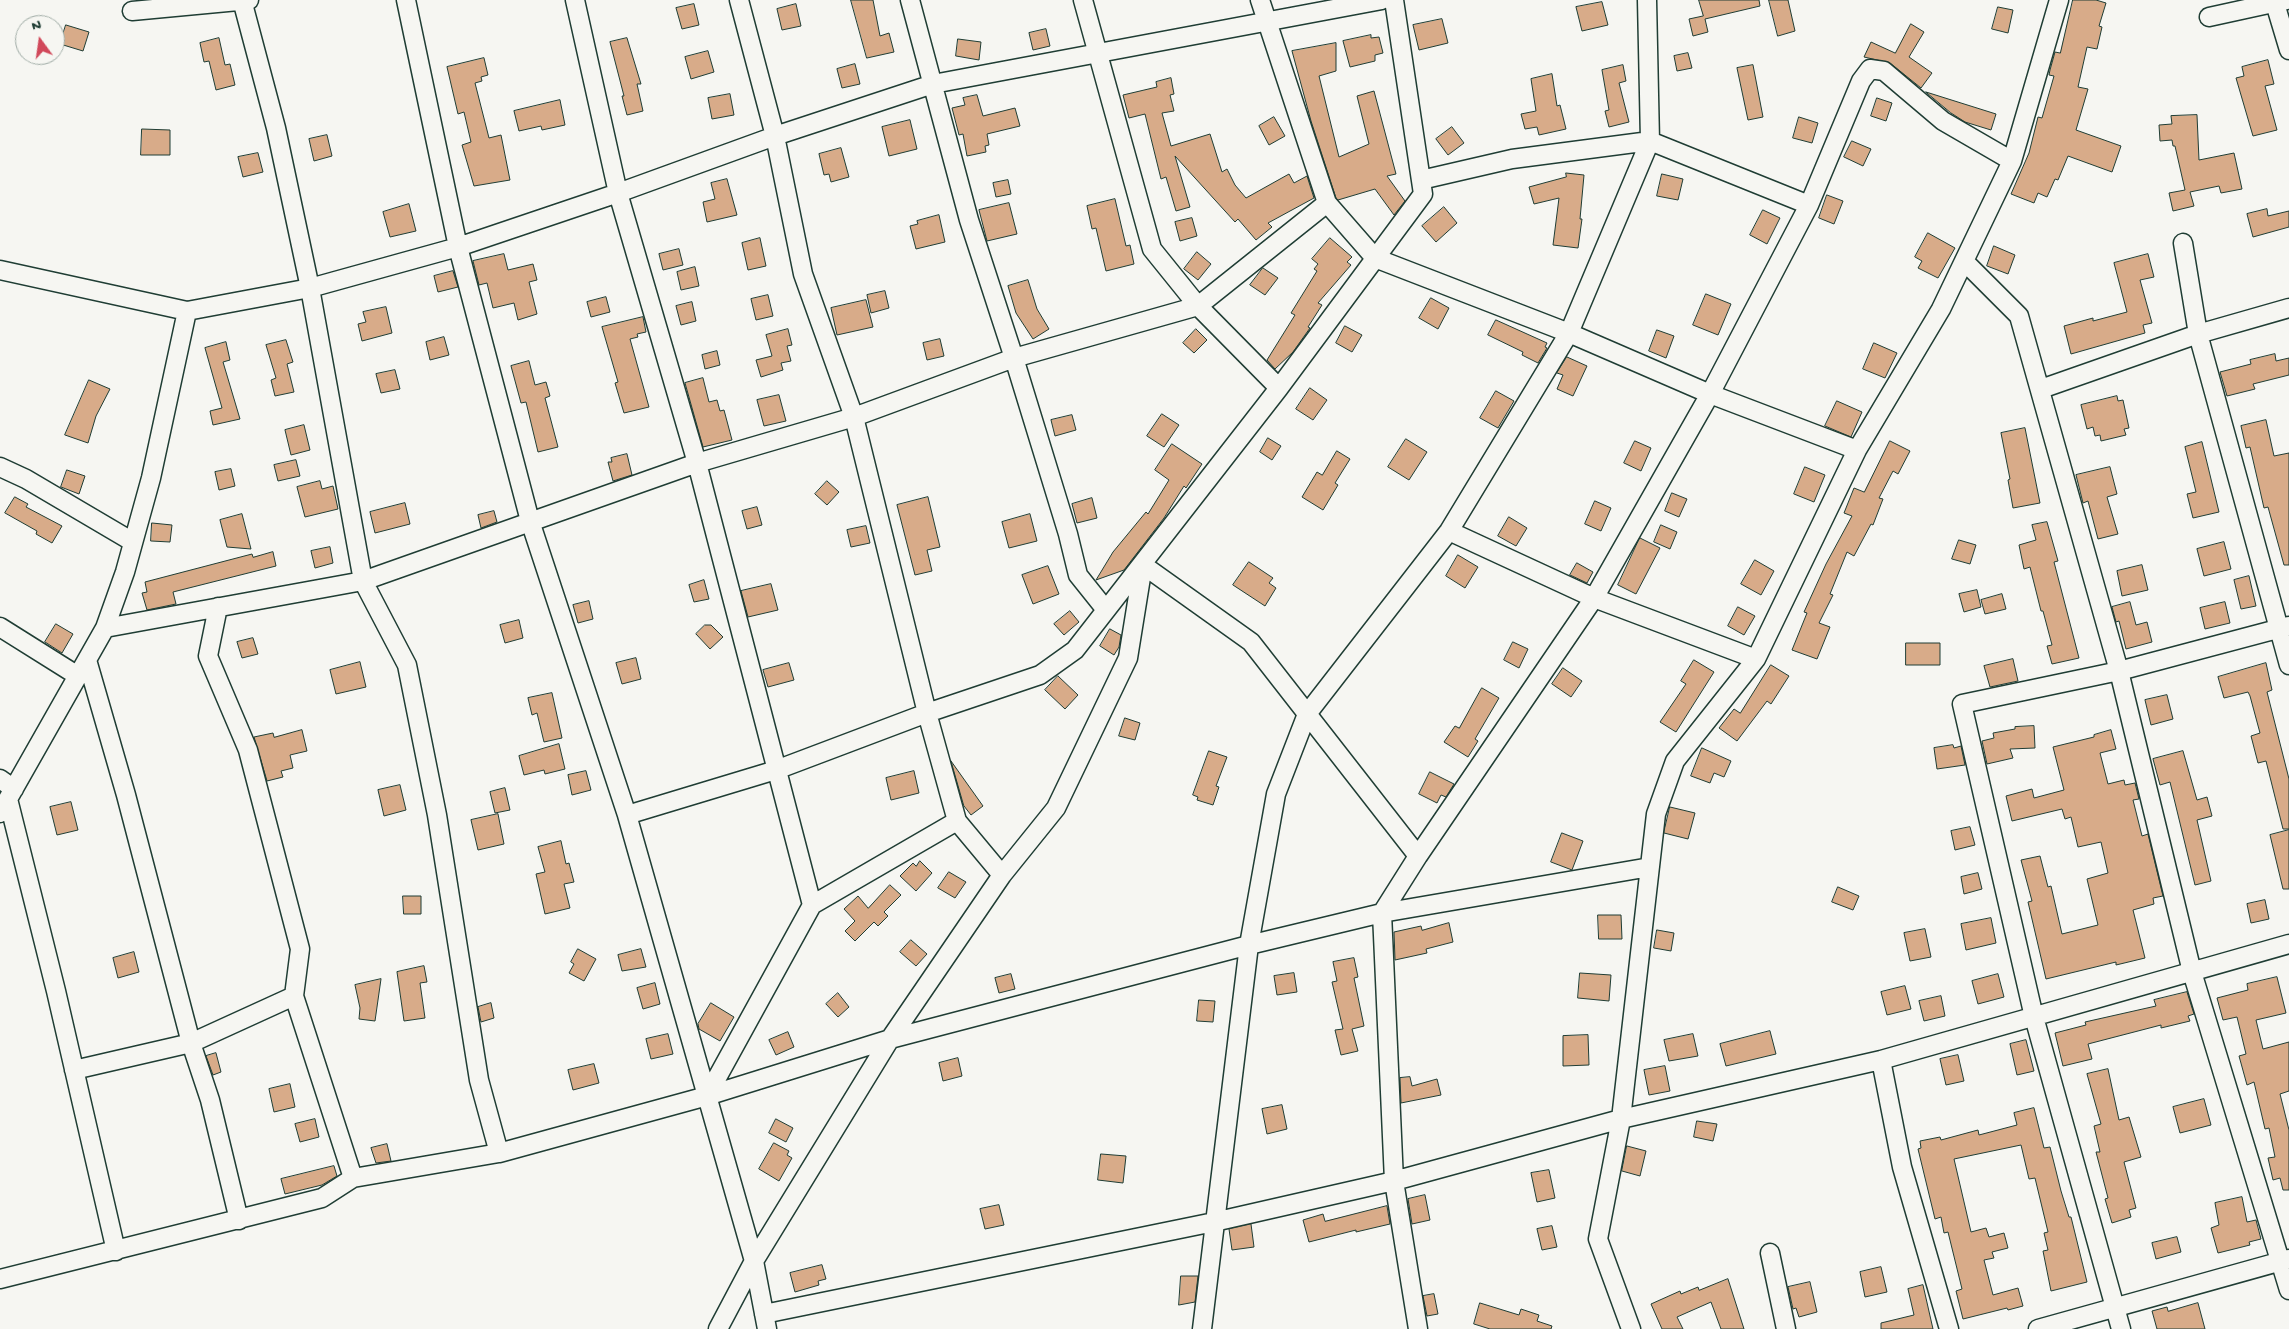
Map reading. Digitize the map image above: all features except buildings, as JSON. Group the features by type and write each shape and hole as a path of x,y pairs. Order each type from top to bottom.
{"street":[{"path":"406,0 458,247 530,521 627,815 754,1261 766,1321 1394,1181 1621,1119 1881,1060 2289,944"},
{"path":"575,0 618,193 697,463 812,905"},
{"path":"739,0 775,136 803,274 854,417 927,713 957,821 1002,875"},
{"path":"910,0 969,220 1014,358 1068,534 1078,575 1106,610"},
{"path":"1083,0 1152,249 1198,306 1279,388"},
{"path":"1260,0 1327,203 1375,258 1569,333 1710,394 1857,450"},
{"path":"0,270 187,311 310,288 458,247 618,193 775,136 933,84 1382,0"},
{"path":"627,815 776,770 927,713 1040,675 1075,650 1279,388 1423,194 1394,0"},
{"path":"1202,1329 1249,945 1276,794 1307,714 1449,530 1569,333 1650,141 1647,0"},
{"path":"1631,1329 1598,1239 1621,1119 1656,814 1674,761 1756,659 1857,450 1941,309 2012,161 2059,0"},
{"path":"132,12 244,1 276,128 310,288 363,581 407,665 437,815 478,1080 498,1153"},
{"path":"2209,18 2279,1 2289,50"},
{"path":"1418,1329 1394,1181 1382,913 1418,856 1594,598 1710,394 1809,205 1860,81 1870,69 1884,71 1943,121 2012,161"},
{"path":"1421,180 1512,159 1650,141 1809,205"},
{"path":"105,628 363,581 697,463 854,417 1014,358 1198,306 1327,203"},
{"path":"2183,243 2198,334 2284,628 2289,665"},
{"path":"1964,261 2019,316 2041,389 2118,671 2192,972 2285,1260 2289,1290"},
{"path":"2041,389 2198,334 2289,308"},
{"path":"116,1251 74,1070 5,795 105,628 133,542 151,478 187,311"},
{"path":"0,467 26,479 133,542"},
{"path":"1449,530 1594,598 1756,659"},
{"path":"1143,565 1251,642 1418,856"},
{"path":"718,1329 754,1261 890,1039 1002,875 1056,808 1128,658 1143,565"},
{"path":"218,607 208,656 248,750 300,949 294,996 352,1178"},
{"path":"0,627 78,676"},
{"path":"2121,1329 2034,1017 1962,704 2118,671 2284,628"},
{"path":"87,660 126,795 191,1043 210,1100 239,1220"},
{"path":"707,1096 812,905 957,821"},
{"path":"0,1279 322,1198 352,1178 498,1153 707,1096 890,1039 1249,945 1382,913 1650,868"},
{"path":"74,1070 191,1043 294,996"},
{"path":"1881,1060 1902,1167 1949,1329"},
{"path":"1770,1253 1786,1329"},
{"path":"2038,1329 2285,1260"}]}
